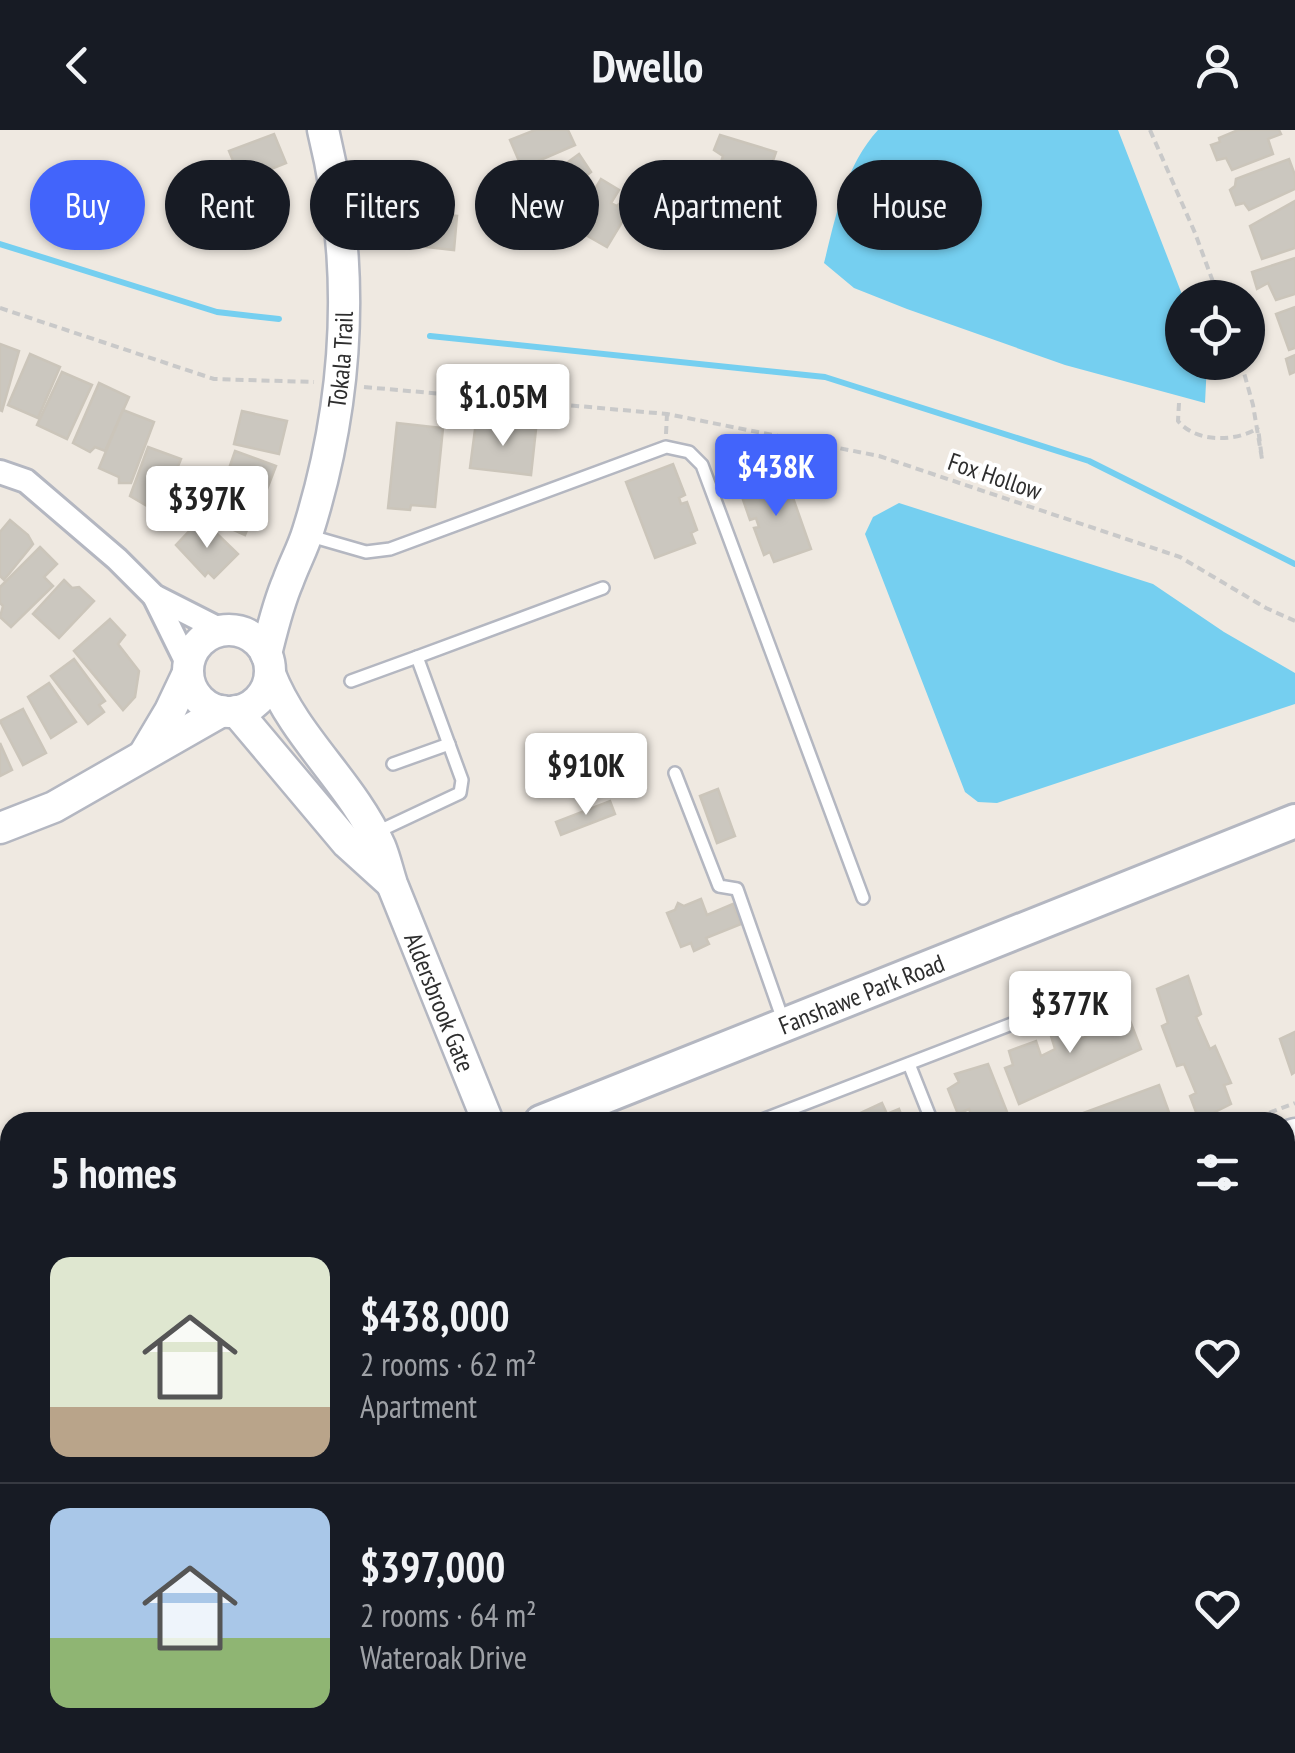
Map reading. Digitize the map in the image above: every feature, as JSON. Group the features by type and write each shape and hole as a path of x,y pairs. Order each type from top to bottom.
{"main road":[{"name":"Fanshawe Park Road","path":"566,1112 1295,821"}],"street":[{"name":"Tokala Trail","path":"268,664 287,582 307,534 334,430 346,305 344,264 323,130"},
{"path":"0,472 26,481 154,596 226,631 252,638 268,664 259,698 143,756 54,807 0,828"},
{"name":"Tokala Trail","path":"226,631 287,582"},
{"path":"154,596 198,698 229,711"},
{"path":"143,756 170,711 196,646 226,631"},
{"name":"Aldersbrook Gate","path":"268,664 283,707 335,775 373,834 484,1112"},
{"name":"Aldersbrook Gate","path":"229,711 347,843 392,884"}],"lane":[{"path":"307,534 366,552 390,550 666,447 689,452 702,465 863,898"},
{"path":"351,680 603,588"},
{"path":"373,834 460,793 462,780 417,657"},
{"path":"393,764 449,744"},
{"path":"675,773 719,886 737,888 784,1024"},
{"path":"782,1112 1113,985"},
{"path":"909,1064 928,1112"}],"path":[{"path":"1150,130 1213,280"},
{"path":"1246,380 1262,459 1258,428"},
{"path":"1179,404 1178,420 1192,432 1234,438 1258,428"},
{"name":"Fox Hollow","path":"667,414 879,456 1180,557 1295,621"},
{"path":"1271,1112 1295,1103"}],"water":[{"path":"878,130 1118,130 1176,280 1165,280 1165,380 1206,380 1205,403 1065,365 854,288 824,263 837,214 837,250 982,250 982,160 857,160"},
{"path":"899,503 1153,584 1295,673 1295,704 997,803 978,802 965,792 865,534 873,517"}],"building":[{"path":"535,130 568,130 575,145 540,160 519,160 510,140"},
{"path":"1238,130 1279,130 1281,134 1268,139 1273,154 1232,170 1226,158 1217,160 1211,145"},
{"path":"274,134 285,160 233,160 229,151"},
{"path":"720,135 776,152 773,160 722,160 723,156 714,150"},
{"path":"1289,159 1295,189 1249,210 1244,203 1236,205 1230,190 1236,179"},
{"path":"601,179 619,190 611,203 619,204 619,227 607,247 599,242"},
{"path":"1295,201 1295,248 1262,259 1250,226"},
{"path":"1295,258 1295,294 1276,300 1268,283 1254,280 1252,272"},
{"path":"1295,307 1295,348 1289,350 1276,314"},
{"path":"0,344 19,351 2,411 0,410"},
{"path":"30,354 60,367 38,418 8,405"},
{"path":"1295,355 1295,372 1290,374 1286,359"},
{"path":"62,372 92,385 67,439 37,425"},
{"path":"99,383 129,397 105,451 95,447 90,452 73,443"},
{"path":"123,410 154,422 131,483 119,483 119,477 99,468"},
{"path":"242,411 287,421 279,454 234,444"},
{"path":"476,422 536,429 531,475 470,468"},
{"path":"397,423 443,428 435,507 388,508"},
{"path":"148,447 181,459 159,513 130,496"},
{"path":"235,451 276,466 264,497 224,483"},
{"path":"673,464 685,495 679,498 681,504 687,502 697,530 691,533 695,543 655,558 626,482"},
{"path":"785,475 811,549 774,562 770,552 764,555 754,528 759,527 756,518 750,520 740,491"},
{"path":"218,488 264,509 255,528 249,525 245,535 205,517"},
{"path":"10,520 33,544 4,580 0,576 0,532"},
{"path":"194,526 202,533 209,526 238,554 214,578 208,572 205,576 176,545"},
{"path":"40,547 57,564 44,577 53,586 11,627 0,617 0,587"},
{"path":"64,580 94,601 59,638 33,614"},
{"path":"110,619 125,635 118,644 139,671 135,697 123,710 74,651"},
{"path":"74,659 105,701 99,705 104,712 88,724 51,676"},
{"path":"49,683 76,722 51,738 28,697"},
{"path":"23,709 46,753 23,765 0,721"},
{"path":"0,743 12,770 0,776"},
{"path":"718,789 735,836 717,843 700,796"},
{"path":"610,801 615,814 561,835 556,822"},
{"path":"701,899 707,915 733,904 741,924 706,938 709,944 694,951 691,943 681,947 667,913 675,910 678,903 684,906"},
{"path":"1188,976 1201,1014 1196,1017 1210,1049 1215,1046 1231,1083 1224,1085 1231,1104 1215,1112 1196,1112 1190,1096 1196,1093 1184,1064 1177,1066 1162,1026 1168,1023 1157,989"},
{"path":"1115,1009 1120,1021 1129,1018 1141,1049 1019,1104 1005,1068 1013,1065 1009,1051 1036,1041 1041,1056 1055,1049 1051,1036 1077,1025 1081,1039 1095,1033 1091,1019"},
{"path":"1295,1032 1295,1072 1292,1074 1280,1039"},
{"path":"988,1064 1007,1112 957,1112 948,1089 959,1082 955,1074"},
{"path":"1159,1085 1169,1112 1086,1112"},
{"path":"882,1103 886,1112 863,1112"}],"waterway":[{"path":"0,244 217,312 279,319"},
{"path":"430,336 825,377 1089,461 1295,564"}]}
